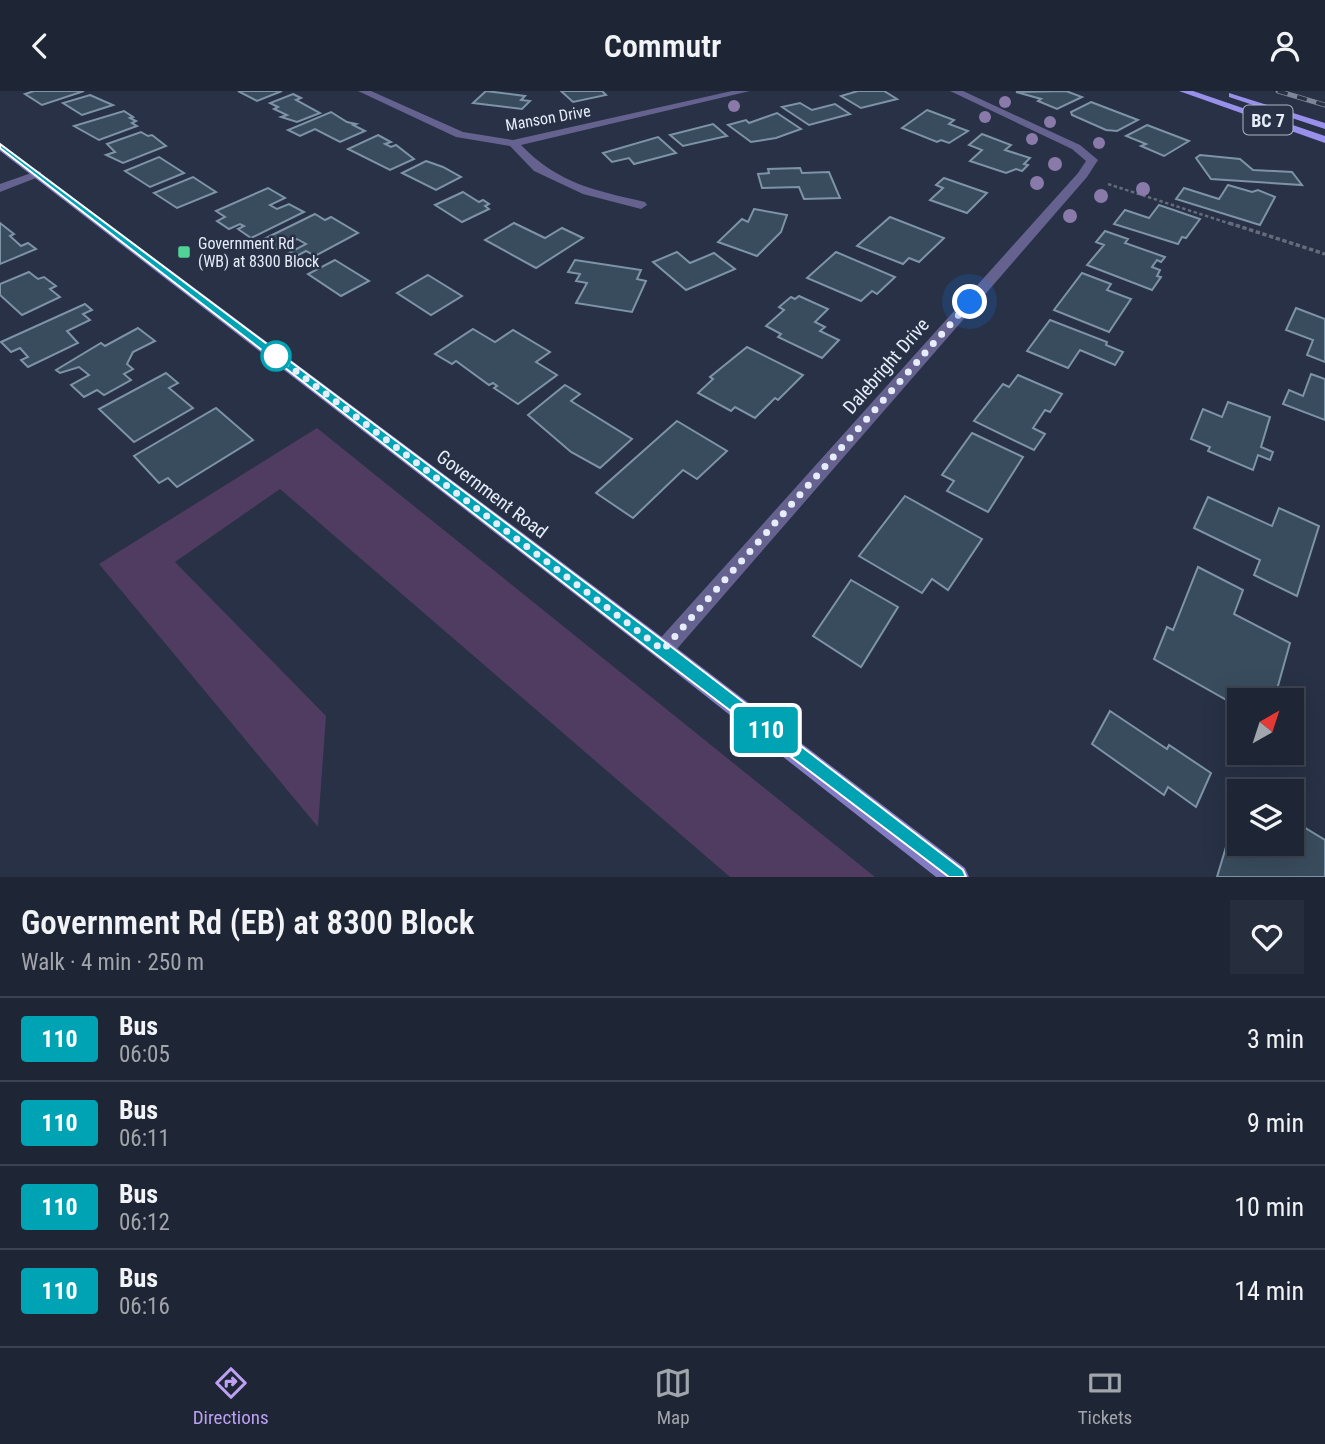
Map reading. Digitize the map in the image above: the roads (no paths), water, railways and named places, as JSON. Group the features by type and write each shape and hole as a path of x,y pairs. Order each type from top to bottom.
{"main road":[{"name":"BC 7","path":"1184,91 1325,140"},
{"name":"BC 7","path":"1221,91 1325,126"}],"street":[{"name":"Manson Drive","path":"363,91 460,135 513,143 745,91"},
{"name":"Dalebright Drive","path":"663,650 1083,176 1092,160 1076,147 955,91"},
{"path":"513,143 538,169 586,192 641,205"},
{"name":"Government Road","path":"0,146 663,650 956,877"},
{"path":"0,188 37,174"}],"railway":[{"path":"1278,91 1325,105"}],"place":[{"name":"Government Rd (WB) at 8300 Block","path":"184,252"}]}
